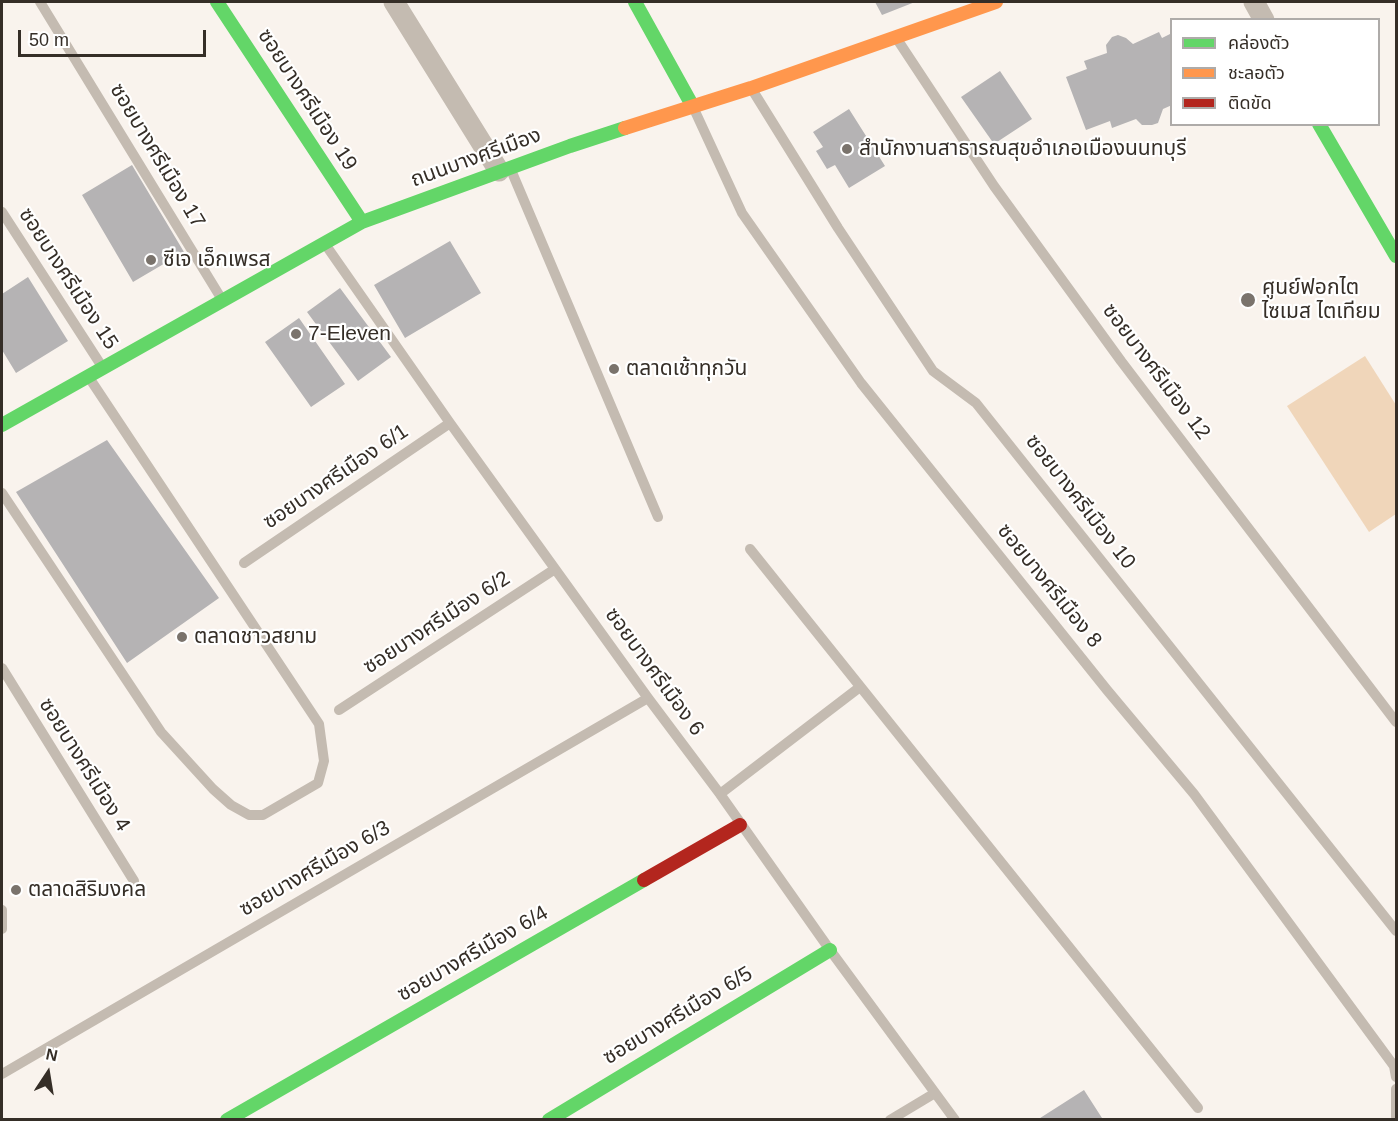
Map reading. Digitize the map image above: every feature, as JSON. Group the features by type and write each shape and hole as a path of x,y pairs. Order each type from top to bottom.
{"street":[{"name":"ซอยบางศรีเมือง 19","path":"217,2 362,222"},
{"path":"394,2 504,169"},
{"path":"635,2 692,105"},
{"name":"ถนนบางศรีเมือง","path":"2,425 266,274 362,222 504,169 692,105 751,88 896,37 977,5 996,2"},
{"path":"1254,2 1263,18"},
{"path":"1320,126 1396,256"},
{"name":"ซอยบางศรีเมือง 6/4","path":"227,1119 740,825"},
{"name":"ซอยบางศรีเมือง 6/5","path":"549,1119 830,950"}],"lane":[{"name":"ซอยบางศรีเมือง 17","path":"40,2 222,300"},
{"name":"ซอยบางศรีเมือง 12","path":"896,37 994,186 1121,361 1396,722"},
{"name":"ซอยบางศรีเมือง 10","path":"751,88 838,228 933,371 976,403 1396,931"},
{"name":"ซอยบางศรีเมือง 8","path":"692,105 742,213 861,383 1107,690 1194,794 1394,1066 1396,1077"},
{"path":"504,169 640,481 658,517"},
{"name":"ซอยบางศรีเมือง 15","path":"2,212 103,368"},
{"name":"ซอยบางศรีเมือง 6","path":"325,244 555,569 955,1119"},
{"path":"2,493 161,732 231,806 249,815 263,814 318,783 324,761 319,724 88,376"},
{"name":"ซอยบางศรีเมือง 6/1","path":"244,563 450,423"},
{"path":"750,549 1198,1108"},
{"name":"ซอยบางศรีเมือง 6/2","path":"339,710 555,569"},
{"name":"ซอยบางศรีเมือง 4","path":"2,668 134,881"},
{"path":"720,794 860,687"},
{"name":"ซอยบางศรีเมือง 6/3","path":"2,1074 648,698"},
{"path":"2,910 2,929"},
{"path":"1396,1089 1396,1117"},
{"path":"890,1119 935,1093"}],"shaded area":[{"path":"1365,356 1396,405 1396,514 1369,532 1287,406"}],"building":[{"path":"875,2 915,2 882,15"},
{"path":"1159,32 1162,38 1170,34 1170,106 1163,109 1158,123 1152,125 1142,125 1136,119 1112,128 1110,121 1086,130 1066,77 1087,69 1084,61 1107,53 1106,45 1112,37 1118,35 1133,44"},
{"path":"1000,71 1032,119 994,144 961,97"},
{"name":"สำนักงานสาธารณสุขอำเภอเมืองนนทบุรี","path":"849,109 885,166 849,188 835,165 827,169 816,151 823,147 813,132"},
{"path":"132,165 184,252 133,282 82,195"},
{"path":"450,241 481,293 405,338 374,285"},
{"path":"28,277 68,341 16,373 2,350 2,294"},
{"path":"340,288 391,357 358,381 307,312"},
{"path":"299,318 345,384 311,407 265,342"},
{"path":"107,440 219,598 127,663 16,492"},
{"path":"1084,1090 1102,1118 1099,1120 1037,1120"}],"traffic: fast":[{"path":"217,2 362,222"},
{"path":"635,2 692,105"},
{"path":"1320,126 1396,256"},
{"path":"2,425 362,222 625,128"},
{"path":"227,1120 644,880"},
{"path":"549,1120 830,950"}],"traffic: slow":[{"path":"625,128 751,88 996,2"}],"traffic: jam":[{"path":"644,880 740,825"}],"place":[{"name":"สำนักงานสาธารณสุขอำเภอเมืองนนทบุรี","path":"847,149"},
{"name":"ซีเจ เอ็กเพรส","path":"151,260"},
{"name":"ศูนย์ฟอกไต ไซเมส ไตเทียม","path":"1248,300"},
{"name":"7-Eleven","path":"296,334"},
{"name":"ตลาดเช้าทุกวัน","path":"614,369"},
{"name":"ตลาดชาวสยาม","path":"182,637"},
{"name":"ตลาดสิริมงคล","path":"16,890"}]}
